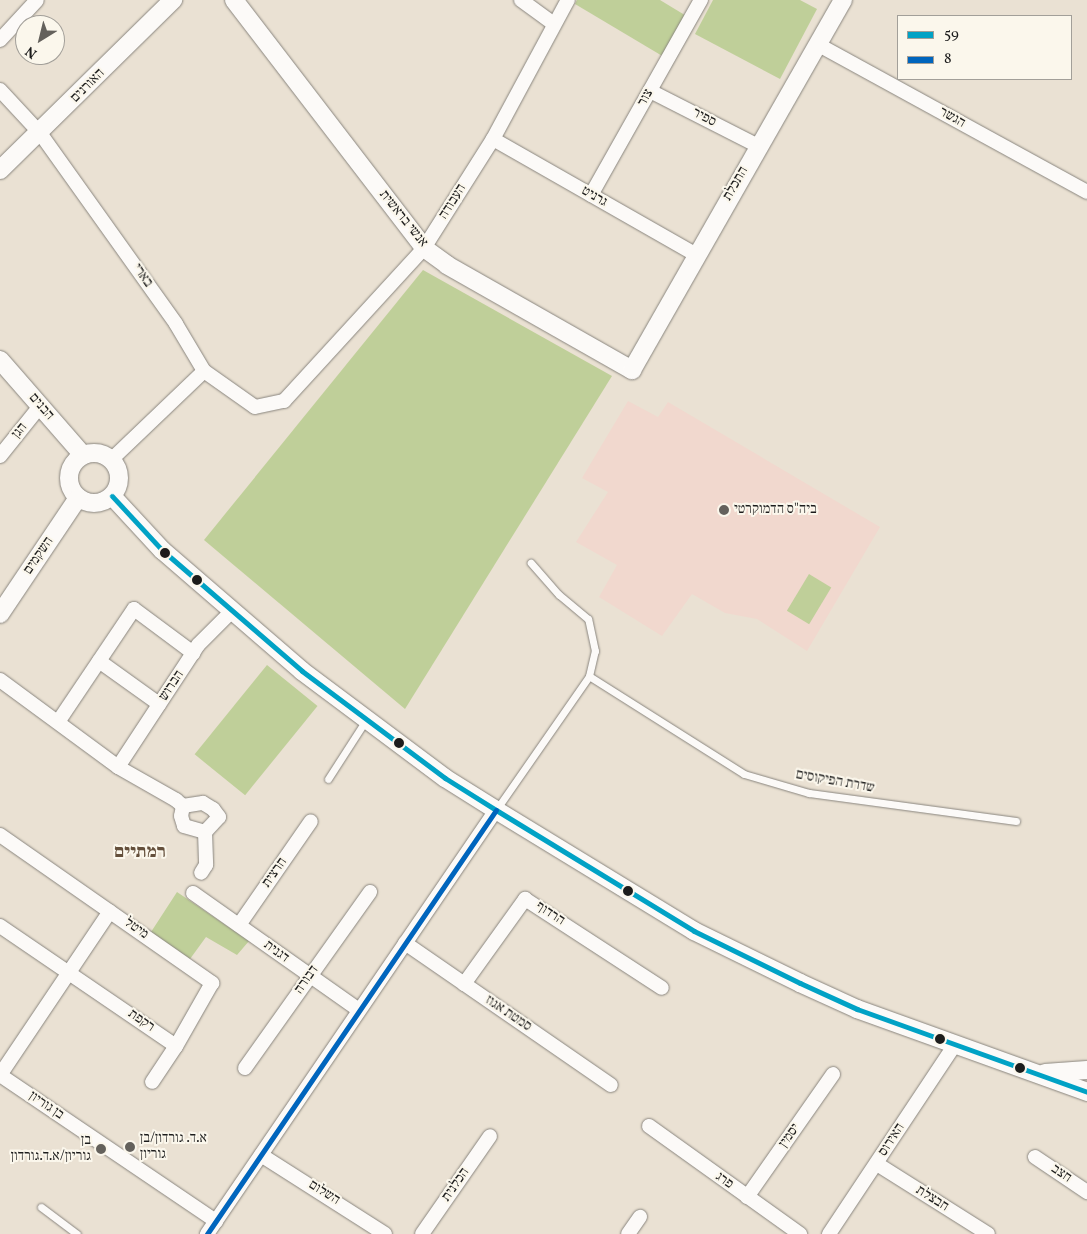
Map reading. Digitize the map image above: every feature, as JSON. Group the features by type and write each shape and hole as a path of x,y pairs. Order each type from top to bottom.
{"street":[{"path":"0,40 37,0"},
{"name":"האורנים","path":"0,170 40,133 173,0"},
{"name":"אנשי בראשית","path":"234,0 424,248 447,265 632,370"},
{"path":"521,0 553,23"},
{"name":"העבודה","path":"255,407 284,401 424,248 493,139 553,23 568,0"},
{"name":"צור","path":"591,195 701,0"},
{"name":"התכלת","path":"632,370 695,254 843,0"},
{"name":"הגשר","path":"817,44 1087,192"},
{"name":"בארי","path":"0,90 40,133 176,324 204,371 255,407"},
{"name":"ספיר","path":"650,91 758,146"},
{"name":"גרניט","path":"493,139 695,254"},
{"name":"הבנים","path":"0,360 82,454"},
{"path":"112,459 204,371"},
{"name":"הגן","path":"0,456 40,406"},
{"path":"98,452 112,459 119,473 112,496 92,503 78,498 72,491 68,475 70,466 82,454 98,452"},
{"path":"112,496 162,550 302,671 445,778 496,810 694,931 857,1009 954,1046 1087,1092"},
{"name":"השקמים","path":"0,614 78,498"},
{"path":"58,722 134,609 194,653"},
{"name":"הברוש","path":"118,767 194,653 232,610"},
{"path":"99,661 159,704"},
{"path":"0,680 118,767 183,806 202,803 214,809 219,816 205,832 206,865 201,873"},
{"path":"183,806 181,816 184,826 205,832"},
{"path":"207,1234 496,810"},
{"name":"חרצית","path":"238,924 310,821"},
{"name":"מיטל","path":"0,835 212,983 176,1046"},
{"name":"דבורה","path":"245,1068 370,892"},
{"name":"דגנית","path":"193,893 359,1010"},
{"name":"הרדוף","path":"464,984 526,898 662,988"},
{"path":"0,1075 110,910"},
{"name":"רקפת","path":"0,926 176,1046"},
{"name":"סמטת אגוז","path":"405,943 611,1085"},
{"path":"152,1082 176,1046"},
{"name":"האירוס","path":"829,1234 954,1046"},
{"path":"1030,1073 1087,1070"},
{"name":"יסמין","path":"746,1197 833,1074"},
{"name":"בן גוריון","path":"0,1075 216,1221"},
{"path":"1087,1079 1087,1086"},
{"name":"פרג","path":"649,1126 800,1234"},
{"name":"הכלנית","path":"422,1234 490,1136"},
{"name":"השלום","path":"261,1155 385,1234"},
{"name":"חצב","path":"1035,1157 1087,1192"},
{"name":"חבצלת","path":"877,1164 988,1234"},
{"path":"628,1234 640,1217"}],"lane":[{"path":"496,810 589,676 596,651 588,619 559,595 531,563"},
{"name":"שדרת הפיקוסים","path":"589,676 744,774 808,793 1016,821"},
{"path":"328,779 366,720"},
{"path":"41,1207 77,1234"}],"shaded area":[{"name":"ביה\"ס הדמוקרטי","path":"628,401 658,417 668,402 880,527 807,651 757,619 725,613 692,594 662,636 599,597 617,565 576,542 608,492 582,478"}],"green space":[{"path":"577,0 660,0 688,17 664,57 575,4"},
{"path":"713,0 800,0 817,9 780,79 695,34"},
{"path":"423,270 612,376 405,709 204,540"},
{"path":"809,574 831,587 809,624 787,611"},
{"path":"267,665 318,706 245,795 195,754"},
{"path":"177,892 249,941 237,955 206,937 190,959 151,932"}],"transit line":[{"name":"59","path":"112,496 162,550 302,671 445,778 496,810 694,931 800,983 857,1009 1087,1092"},
{"name":"8","path":"207,1234 496,810"}],"place":[{"name":"ביה\"ס הדמוקרטי","path":"724,510"},
{"name":"א.ד. גורדון/בן גוריון","path":"130,1147"},
{"name":"בן גוריון/א.ד.גורדון","path":"101,1149"}],"district":[{"name":"רמתיים","path":"140,853"}]}
